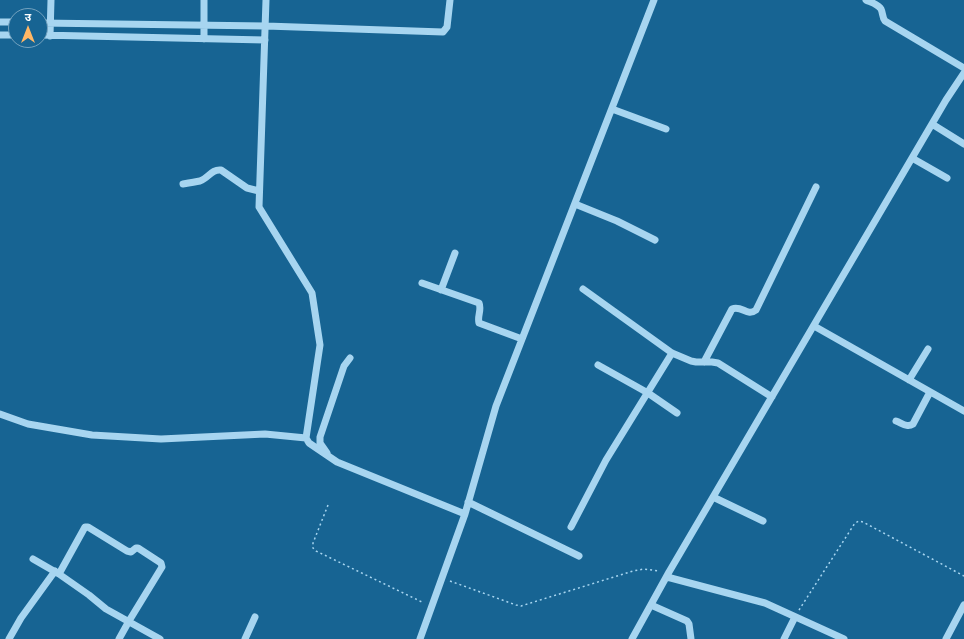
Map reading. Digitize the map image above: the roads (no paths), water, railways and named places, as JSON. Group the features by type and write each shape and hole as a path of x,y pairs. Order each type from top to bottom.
{"street":[{"path":"51,0 50,36 265,40"},
{"path":"204,0 204,39"},
{"path":"266,0 259,207 312,293 320,345 306,438"},
{"path":"48,23 266,26 443,32 447,27 450,0"},
{"path":"420,639 468,502 496,406 654,0"},
{"path":"866,0 881,9 885,21 964,68"},
{"path":"632,639 946,100 964,73"},
{"path":"612,109 666,129"},
{"path":"932,124 964,144"},
{"path":"912,158 947,178"},
{"path":"183,184 201,180 217,169 221,170 247,188 259,191"},
{"path":"704,362 732,309 739,308 750,313 756,310 816,187"},
{"path":"575,204 617,221 655,240"},
{"path":"441,290 454,253"},
{"path":"422,283 479,303 479,323 522,340"},
{"path":"583,289 672,353 691,361 718,363 772,397"},
{"path":"814,326 964,411"},
{"path":"909,380 928,349"},
{"path":"571,527 606,460 672,353"},
{"path":"329,457 320,442 320,437 344,366 350,358"},
{"path":"598,365 648,393 677,413"},
{"path":"896,421 910,426 930,392"},
{"path":"0,414 28,424 92,435 161,439 265,434 306,438 309,442 337,462 464,514"},
{"path":"714,497 763,521"},
{"path":"468,502 579,556"},
{"path":"9,639 21,618 57,573 84,527 88,527 127,551 131,552 138,548 161,563 162,567 119,639"},
{"path":"33,559 57,573 89,595 106,609 160,639"},
{"path":"668,575 765,603 844,639"},
{"path":"651,605 687,622 689,624 691,639"},
{"path":"946,639 964,605"},
{"path":"784,639 795,616"},
{"path":"245,639 255,617"}]}
